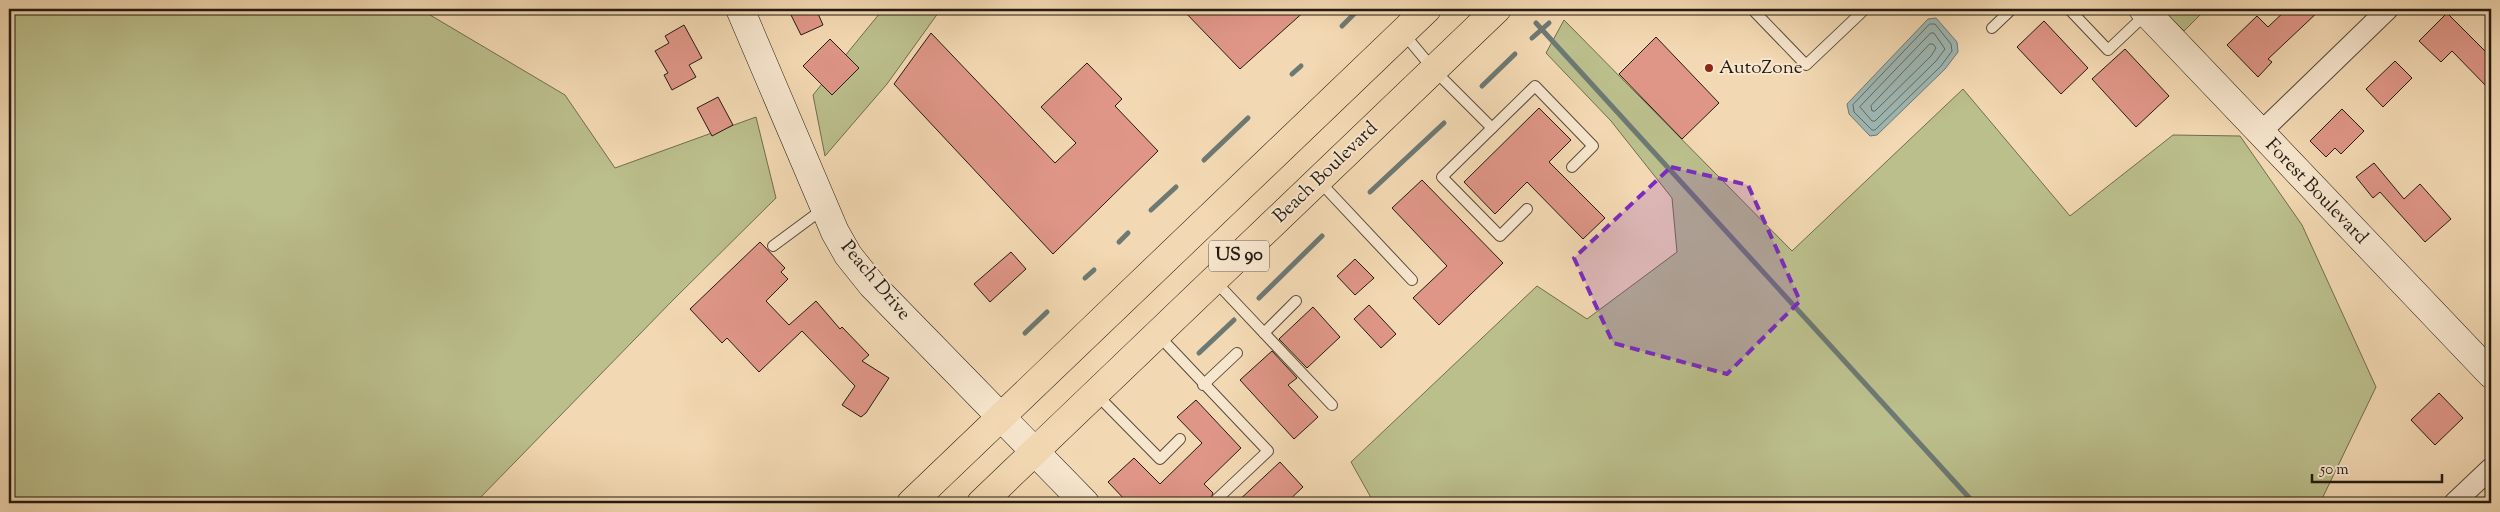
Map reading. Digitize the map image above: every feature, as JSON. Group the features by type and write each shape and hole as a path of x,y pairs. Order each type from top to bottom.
{"highway":[{"name":"US 90","path":"911,503 1427,9"},
{"name":"Beach Boulevard","path":"981,503 1497,9"}],"street":[{"name":"Peach Drive","path":"740,9 824,209 848,255 872,285 1085,503"},
{"path":"2260,133 2388,9"},
{"name":"Forest Boulevard","path":"2149,12 2260,133 2491,374"},
{"path":"2454,503 2491,468"}],"lane":[{"path":"1752,9 1806,65 1865,9"},
{"path":"1992,28 2012,9"},
{"path":"2069,9 2108,50 2149,12"},
{"path":"1403,32 1434,70 1492,128"},
{"path":"1527,209 1500,236 1442,177 1534,86 1593,146 1572,167"},
{"path":"1318,180 1412,280"},
{"path":"772,246 824,209"},
{"path":"1214,280 1332,405"},
{"path":"1264,333 1296,301"},
{"path":"1157,335 1203,386 1268,452 1216,500 1216,503"},
{"path":"1203,386 1237,353"},
{"path":"1096,394 1160,459 1180,439"}],"highlighted area":[{"path":"1671,167 1748,185 1800,301 1727,374 1613,343 1574,258"}],"green space":[{"path":"9,9 420,9 565,95 615,168 756,117 776,198 674,299 475,503 9,503"},
{"path":"878,9 941,9 887,84 825,156 813,95 880,13"},
{"path":"2162,9 2206,9 2184,31"},
{"path":"1564,20 1792,251 1963,89 2070,216 2173,135 2240,136 2302,225 2376,387 2320,503 1374,503 1351,462 1537,286 1587,319 1677,252 1672,198 1611,121 1546,53"}],"water":[{"path":"1936,18 1957,42 1958,52 1945,69 1877,135 1870,136 1849,114 1847,104 1928,19"}],"building":[{"path":"788,9 816,9 823,25 801,35"},
{"path":"1182,9 1307,9 1240,69"},
{"path":"2287,9 2321,9 2268,59 2272,62 2258,77 2227,45 2257,16 2268,27"},
{"path":"2447,13 2491,57 2491,91 2452,51 2441,62 2419,41"},
{"path":"2044,21 2088,68 2061,94 2017,47"},
{"path":"684,25 702,58 689,65 696,77 672,90 664,75 668,73 655,51 669,43 665,36"},
{"path":"931,33 1055,163 1076,143 1041,107 1087,63 1122,99 1115,106 1158,151 1053,254 894,84"},
{"path":"1656,37 1719,103 1682,139 1619,74"},
{"path":"830,39 859,68 832,95 803,66"},
{"path":"2125,49 2169,96 2136,127 2092,79"},
{"path":"2395,61 2412,78 2383,107 2366,89"},
{"path":"718,97 733,125 712,136 697,108"},
{"path":"1539,108 1571,140 1549,162 1605,218 1583,239 1527,182 1495,214 1464,182"},
{"path":"2342,109 2364,131 2341,154 2335,148 2326,157 2310,141"},
{"path":"2374,163 2404,199 2420,184 2451,219 2425,242 2380,192 2373,198 2356,177"},
{"path":"1422,180 1503,263 1439,325 1413,298 1447,266 1392,208"},
{"path":"760,242 785,268 781,272 788,279 766,301 789,325 816,301 840,329 842,327 869,355 862,361 889,378 866,413 861,417 842,405 855,386 802,331 759,372 727,338 722,343 690,309"},
{"path":"1011,252 1026,269 990,302 974,284"},
{"path":"1355,259 1374,278 1355,295 1337,276"},
{"path":"1369,305 1396,334 1381,348 1354,319"},
{"path":"1313,307 1340,337 1307,368 1279,339"},
{"path":"1272,351 1297,378 1288,385 1318,417 1294,439 1240,380"},
{"path":"2439,393 2463,418 2435,445 2411,420"},
{"path":"1196,400 1241,448 1204,484 1213,493 1209,503 1128,503 1108,482 1134,458 1160,484 1202,443 1177,417"},
{"path":"1280,462 1303,487 1286,503 1236,503"}],"waterway":[{"path":"1342,26 1356,12"},
{"path":"1536,23 1974,503"},
{"path":"1532,38 1549,23"},
{"path":"1482,86 1515,54"},
{"path":"1292,74 1301,66"},
{"path":"1204,160 1248,118"},
{"path":"1370,192 1444,123"},
{"path":"1151,210 1176,187"},
{"path":"1119,242 1128,233"},
{"path":"1259,298 1322,236"},
{"path":"1085,278 1094,270"},
{"path":"1025,333 1047,312"},
{"path":"1199,353 1234,320"}],"place":[{"name":"AutoZone","path":"1709,68"}]}
